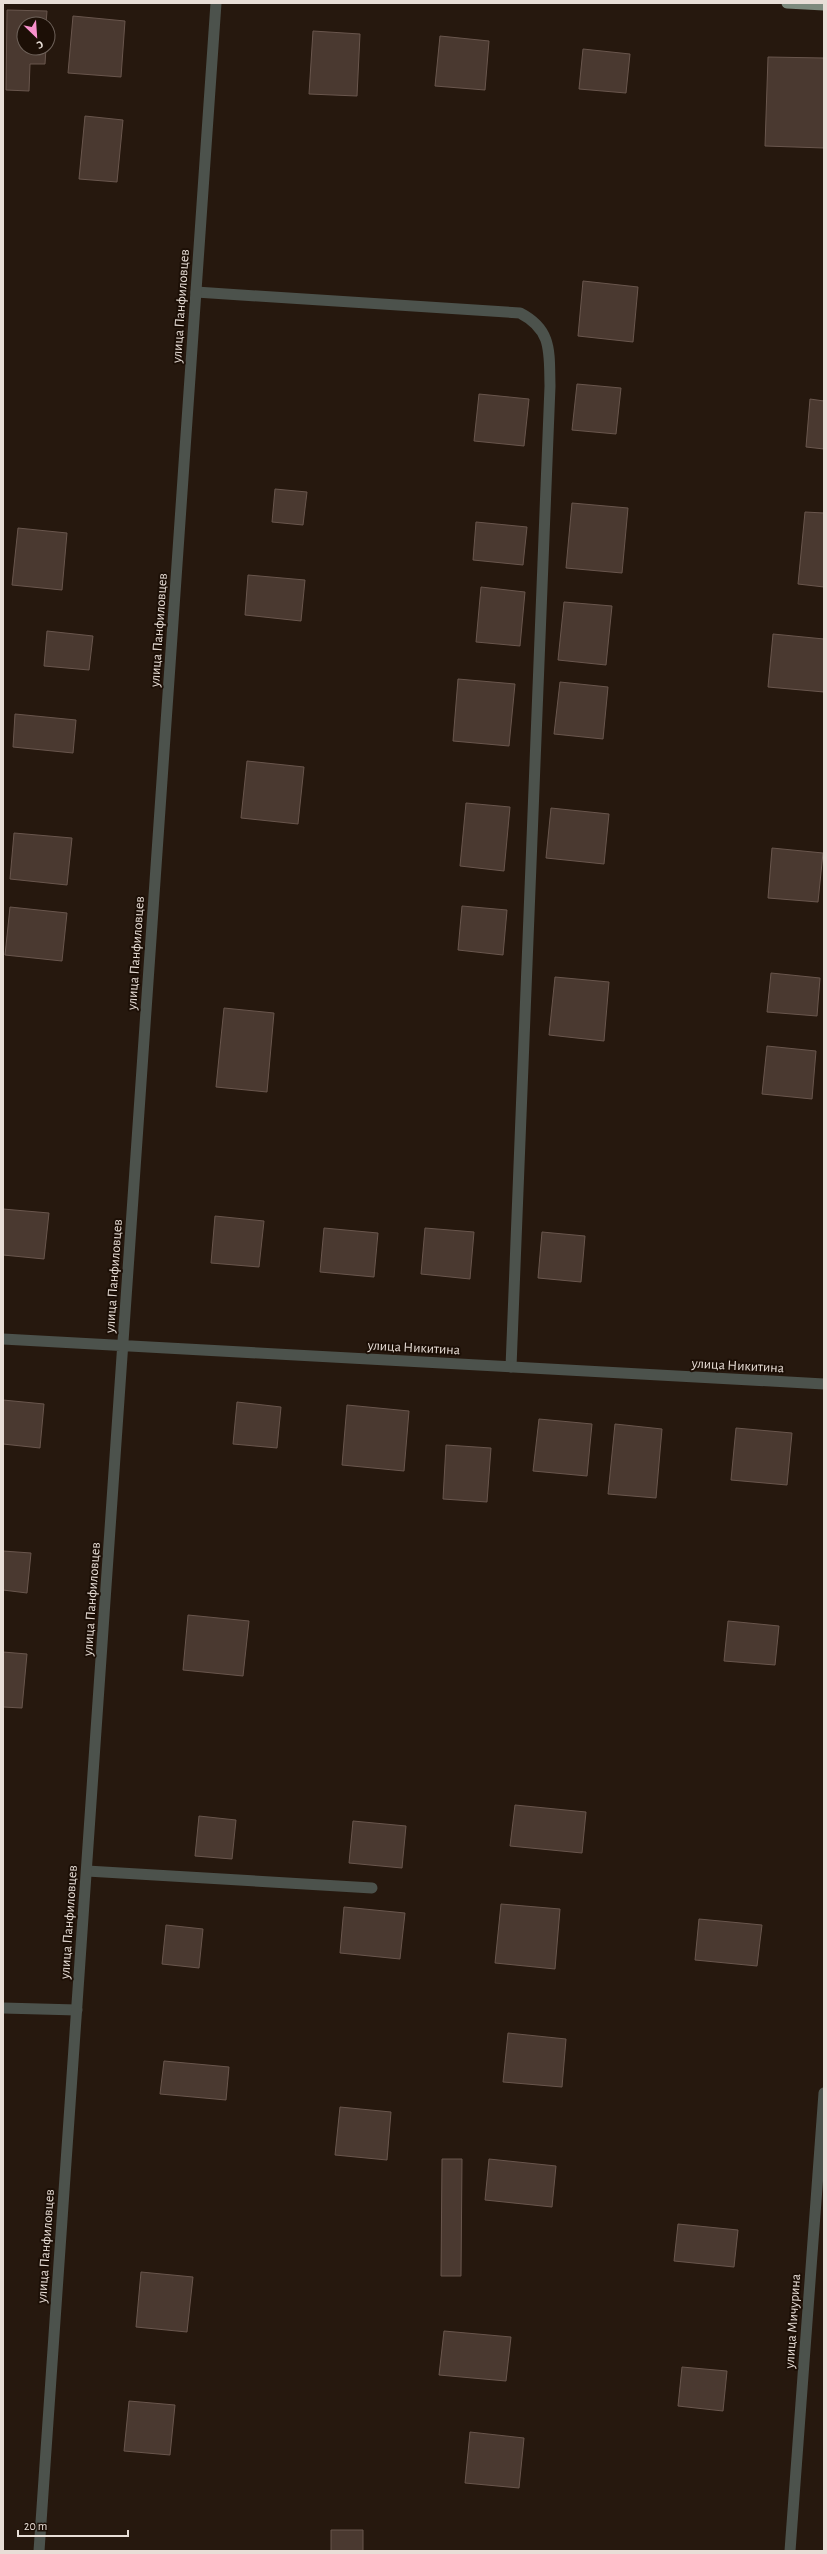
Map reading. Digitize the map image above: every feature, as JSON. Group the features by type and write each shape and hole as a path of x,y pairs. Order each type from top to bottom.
{"main road":[{"path":"787,3 824,5"}],"street":[{"name":"улица Панфиловцев","path":"39,2551 216,3"},
{"path":"196,292 520,313 535,321 545,335 549,354 550,386 511,1367"},
{"name":"улица Никитина","path":"3,1339 824,1384"},
{"path":"87,1871 372,1888"},
{"path":"3,2008 77,2010"},
{"name":"улица Мичурина","path":"790,2551 824,2093"}],"building":[{"path":"7,10 47,11 47,16 16,16 16,56 46,56 45,64 30,64 29,91 6,90"},
{"path":"73,16 125,21 121,77 68,73"},
{"path":"313,31 360,34 357,96 309,94"},
{"path":"440,36 489,41 485,90 435,86"},
{"path":"583,49 630,54 626,93 579,89"},
{"path":"768,57 824,58 824,148 765,146"},
{"path":"85,116 123,120 117,182 79,179"},
{"path":"583,281 638,287 633,342 578,336"},
{"path":"577,384 621,388 616,434 572,430"},
{"path":"479,394 529,399 524,446 474,441"},
{"path":"810,399 824,401 824,449 806,447"},
{"path":"275,489 307,492 303,525 272,522"},
{"path":"572,503 628,508 622,573 566,568"},
{"path":"805,512 824,513 824,587 798,584"},
{"path":"476,522 527,527 523,565 473,560"},
{"path":"18,528 67,533 62,590 12,585"},
{"path":"248,575 305,580 301,621 245,615"},
{"path":"481,587 525,592 520,646 476,642"},
{"path":"564,602 612,606 606,665 558,660"},
{"path":"47,631 93,636 89,670 44,666"},
{"path":"773,634 824,639 824,692 768,687"},
{"path":"458,679 515,684 509,746 453,741"},
{"path":"560,682 608,687 603,739 554,734"},
{"path":"15,714 76,720 73,753 13,747"},
{"path":"247,761 304,767 298,824 241,818"},
{"path":"466,803 510,807 504,871 460,866"},
{"path":"551,808 609,814 604,864 546,858"},
{"path":"14,833 72,838 67,885 10,879"},
{"path":"772,848 823,853 818,902 768,898"},
{"path":"462,906 507,910 503,955 458,950"},
{"path":"10,907 67,913 62,961 5,955"},
{"path":"771,973 820,978 817,1016 767,1012"},
{"path":"555,977 609,982 604,1041 549,1035"},
{"path":"224,1008 274,1013 267,1092 216,1087"},
{"path":"767,1046 816,1051 812,1099 762,1094"},
{"path":"3,1209 49,1213 44,1259 3,1255"},
{"path":"215,1216 264,1221 259,1267 211,1263"},
{"path":"324,1228 378,1233 374,1277 320,1272"},
{"path":"425,1228 474,1232 470,1279 421,1274"},
{"path":"542,1232 585,1236 581,1282 538,1278"},
{"path":"3,1400 44,1404 40,1448 3,1444"},
{"path":"237,1402 281,1407 277,1448 233,1444"},
{"path":"347,1405 409,1411 404,1471 342,1465"},
{"path":"539,1419 592,1424 587,1476 533,1471"},
{"path":"615,1424 662,1429 656,1498 608,1494"},
{"path":"736,1428 792,1433 787,1485 731,1480"},
{"path":"446,1445 491,1448 487,1502 443,1499"},
{"path":"3,1551 31,1553 27,1593 3,1590"},
{"path":"188,1615 249,1621 243,1676 183,1670"},
{"path":"728,1621 779,1626 775,1665 724,1661"},
{"path":"3,1652 27,1654 22,1708 3,1707"},
{"path":"515,1805 586,1812 582,1853 510,1846"},
{"path":"199,1816 236,1820 232,1859 195,1856"},
{"path":"353,1821 406,1826 402,1868 349,1863"},
{"path":"501,1904 560,1909 555,1969 495,1963"},
{"path":"344,1907 405,1913 400,1959 340,1953"},
{"path":"699,1919 762,1925 757,1966 695,1960"},
{"path":"166,1925 203,1929 199,1968 162,1964"},
{"path":"508,2033 566,2039 562,2087 503,2082"},
{"path":"164,2061 229,2067 226,2100 160,2094"},
{"path":"340,2107 391,2112 387,2160 335,2155"},
{"path":"442,2159 462,2159 461,2276 441,2276"},
{"path":"489,2159 556,2166 552,2207 485,2200"},
{"path":"678,2224 738,2230 734,2267 674,2261"},
{"path":"141,2272 193,2277 187,2332 136,2327"},
{"path":"444,2331 511,2337 506,2381 439,2375"},
{"path":"682,2367 727,2371 723,2411 678,2406"},
{"path":"129,2401 175,2405 170,2455 124,2451"},
{"path":"470,2432 524,2438 519,2488 465,2483"},
{"path":"331,2530 363,2530 363,2551 331,2551"}]}
